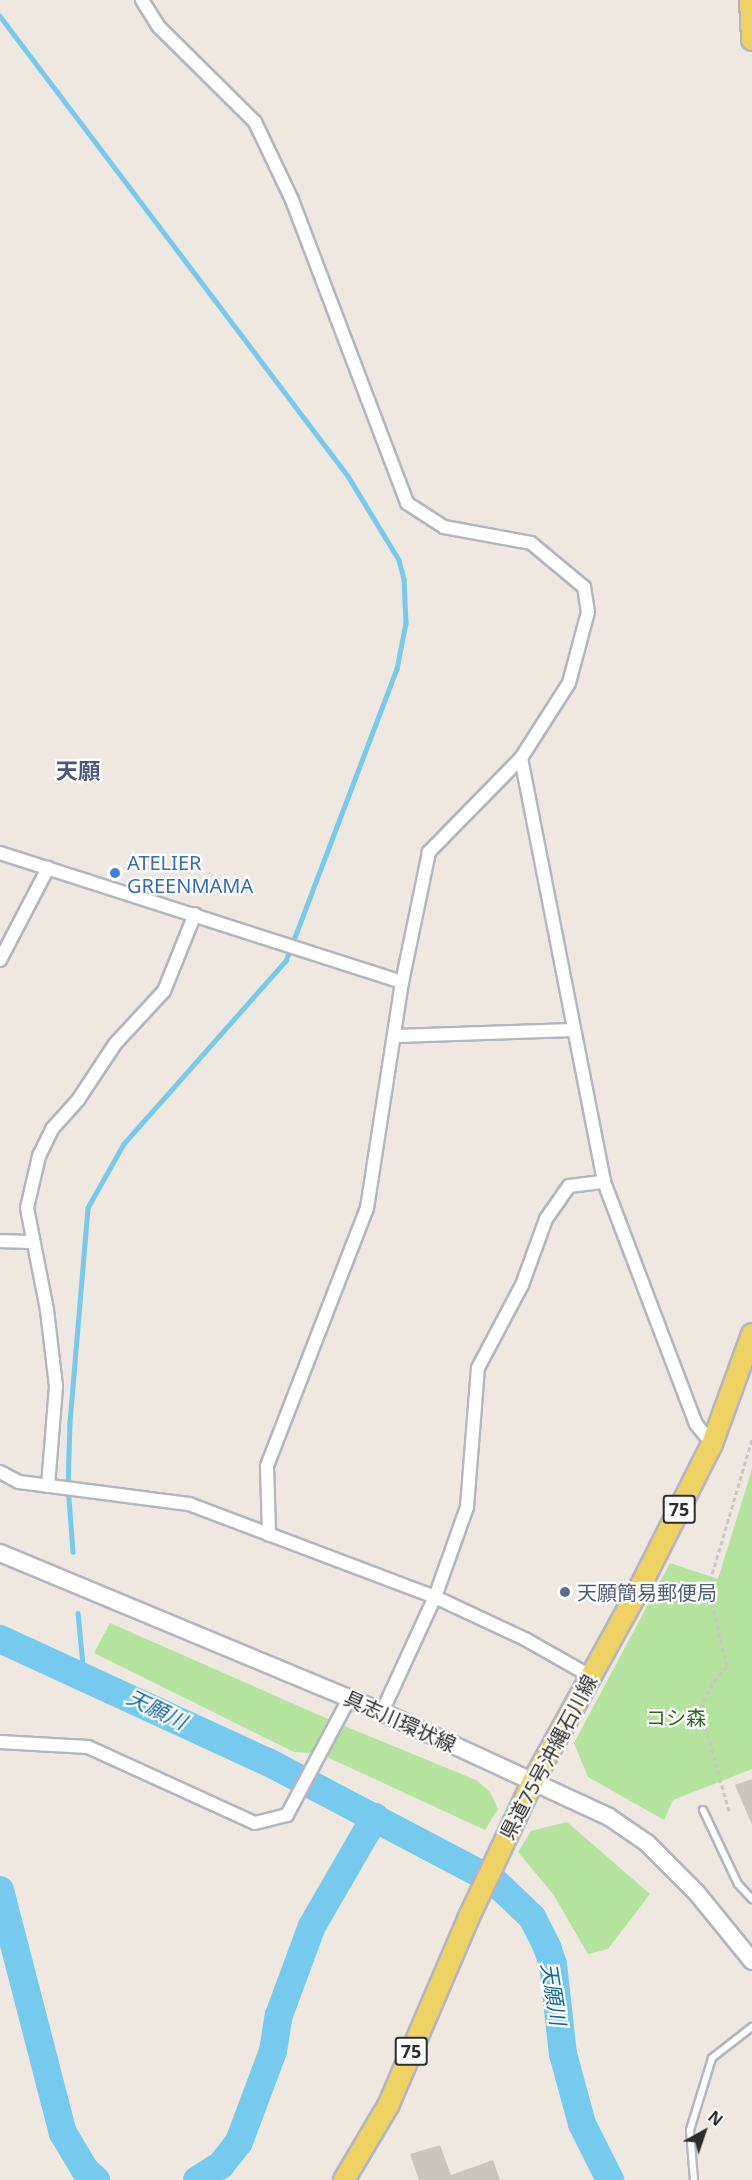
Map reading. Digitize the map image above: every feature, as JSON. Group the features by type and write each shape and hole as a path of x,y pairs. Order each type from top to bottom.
{"main road":[{"path":"750,0 752,40"},
{"name":"県道75号沖縄石川線","path":"344,2180 388,2106 468,1917 532,1781 712,1444 752,1334"},
{"name":"具志川環状線","path":"0,1553 382,1712 609,1817 647,1843 696,1892 752,1961"}],"street":[{"path":"142,0 158,26 255,122 292,200 407,503 444,527 531,543 584,587 588,612 569,683 521,758 429,852 402,982 367,1208 267,1466 269,1535"},
{"path":"521,758 604,1182 696,1424 712,1444"},
{"path":"0,853 402,982"},
{"path":"0,960 48,868"},
{"path":"48,1486 56,1386 47,1310 27,1208 39,1156 52,1129 78,1100 115,1044 164,991 195,914"},
{"path":"394,1036 574,1030"},
{"path":"382,1712 435,1597 467,1507 478,1368 522,1285 546,1219 569,1186 604,1182"},
{"path":"0,1241 33,1242"},
{"path":"0,1472 19,1482 189,1504 435,1597 525,1639 590,1676"},
{"path":"0,1742 88,1747 255,1823 287,1815 349,1699"}],"lane":[{"path":"703,1810 738,1884 752,1899"},
{"path":"694,2180 690,2130 712,2058 752,2027"}],"path":[{"path":"729,1811 700,1708 714,1681 727,1666 708,1588 752,1439"}],"green space":[{"name":"コシ森","path":"752,1469 752,1769 673,1800 664,1820 588,1777 574,1743 670,1563 718,1579"},
{"path":"110,1623 328,1719 311,1753 294,1752 94,1653"},
{"path":"342,1725 476,1780 490,1792 498,1809 485,1830 327,1757"},
{"path":"567,1822 650,1894 608,1949 588,1954 553,1894 518,1852 531,1831"}],"building":[{"path":"752,1779 752,1825 735,1785"},
{"path":"440,2145 451,2175 493,2160 500,2180 419,2180 410,2154"}],"waterway":[{"path":"0,16 348,476 399,560 404,579 406,623 397,669 286,961 124,1144 88,1208 70,1423 68,1485 73,1552"},
{"path":"78,1613 84,1675"},
{"name":"天願川","path":"0,1639 268,1762 494,1881 532,1917 547,1947 553,1964 563,2054 582,2124 610,2180"},
{"name":"天願川","path":"197,2180 221,2165 239,2142 273,2051 279,2015 312,1926 375,1817"},
{"name":"天願川","path":"0,1890 63,2133 85,2170 96,2180"}],"place":[{"name":"ATELIER GREENMAMA","path":"115,873"},
{"name":"天願簡易郵便局","path":"565,1592"}],"district":[{"name":"天願","path":"78,771"}]}
